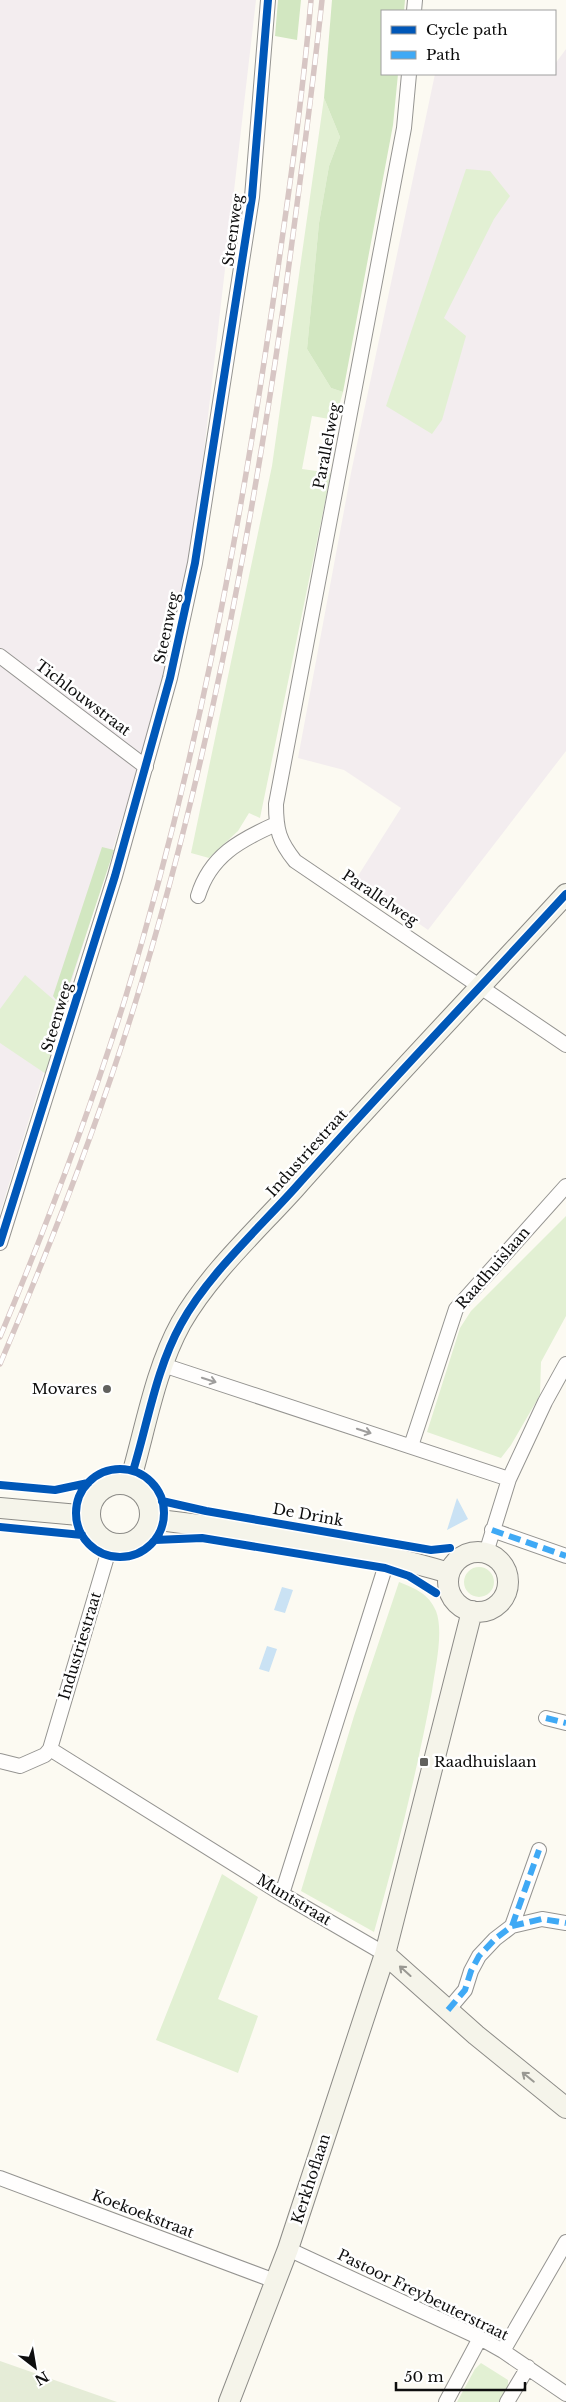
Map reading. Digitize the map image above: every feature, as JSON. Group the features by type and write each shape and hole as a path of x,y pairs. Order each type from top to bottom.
{"street":[{"name":"Steenweg","path":"0,1243 115,876 170,678 195,563 252,197 268,0"},
{"name":"Parallelweg","path":"409,75 404,128 276,804 276,824 282,844 295,861 407,935 480,988 566,1045"},
{"name":"Tichlouwstraat","path":"0,656 146,767"},
{"path":"198,896 203,880 220,856 242,840 276,824"},
{"name":"Industriestraat","path":"129,1485 163,1365 182,1323 210,1283 400,1070 480,988 566,894"},
{"name":"Raadhuislaan","path":"410,1446 456,1309 566,1186"},
{"path":"486,1552 509,1479 545,1402 566,1364"},
{"path":"163,1365 509,1479"},
{"path":"114,1484 129,1485 136,1487 146,1498 150,1505 150,1519 144,1532 138,1539 120,1544 111,1543 96,1532 90,1516 93,1500 101,1490 114,1484"},
{"path":"0,1508 90,1516"},
{"name":"De Drink","path":"150,1519 389,1555 449,1573"},
{"path":"492,1530 566,1556"},
{"name":"Industriestraat","path":"50,1749 111,1543"},
{"path":"486,1552 498,1559 505,1568 508,1580 507,1590 497,1605 488,1610 472,1611 463,1608 451,1595 448,1587 449,1573 452,1566 463,1556 486,1552"},
{"path":"282,1894 389,1555"},
{"path":"386,1954 472,1611"},
{"path":"546,1718 566,1723"},
{"path":"0,1761 20,1766 45,1755 50,1749"},
{"name":"Muntstraat","path":"50,1749 282,1894 386,1954 448,2010 566,2108"},
{"path":"512,1926 539,1850"},
{"path":"448,2010 465,1990 471,1970 479,1956 494,1939 512,1926 542,1919 566,1923"},
{"name":"Kerkhoflaan","path":"229,2402 288,2249 386,1954"},
{"name":"Koekoekstraat","path":"0,2178 275,2282"},
{"path":"503,2351 566,2242"},
{"name":"Pastoor Freybeuterstraat","path":"288,2249 480,2338 528,2367 566,2394"},
{"path":"446,2402 480,2338"},
{"path":"507,2402 528,2367"}],"shaded area":[{"path":"0,0 256,0 185,616 0,1213"},
{"path":"566,49 566,751 428,930 356,879 401,808 344,770 298,758 351,473 435,75 556,75 556,63"}],"green space":[{"path":"278,0 301,0 297,40 275,36"},
{"path":"332,0 405,0 404,10 381,10 381,75 398,75 393,125 343,392 331,388 307,349 319,223 329,166 340,137 324,98"},
{"path":"324,98 340,137 329,166 319,223 307,349 331,388 343,392 335,420 312,416 302,469 331,473 260,818 249,813 238,831 209,858 191,853 272,466"},
{"path":"466,169 490,171 510,196 494,219 444,318 466,336 442,420 432,434 386,406"},
{"path":"102,847 114,850 62,1007 53,996"},
{"path":"25,975 62,1007 46,1074 0,1043 0,1009"},
{"path":"566,1216 566,1316 541,1362 540,1395 511,1445 501,1458 427,1432 460,1328 471,1311"},
{"path":"479,1567 485,1568 493,1576 493,1588 485,1596 479,1597 473,1596 465,1588 464,1582 465,1576 473,1568"},
{"path":"399,1582 421,1592 433,1605 438,1620 439,1640 437,1662 420,1752 399,1842 374,1932 301,1891 354,1716"},
{"path":"222,1874 258,1897 218,1999 258,2016 238,2073 156,2040"},
{"path":"0,2361 117,2402 0,2402"},
{"path":"481,2363 508,2380 508,2388 499,2402 457,2402 475,2369"}],"water":[{"path":"457,1498 468,1519 447,1530"},
{"path":"282,1587 293,1590 285,1613 274,1610"},
{"path":"267,1646 277,1649 269,1672 259,1669"}],"railway":[{"path":"0,1337 66,1170 97,1085 125,999 150,914 193,743 229,570 259,396 294,155 311,0"},
{"path":"0,1364 72,1187 119,1053 159,921 203,748 240,573 270,397 299,193 322,0"}],"marked path":[{"path":"492,1530 566,1556"},
{"path":"546,1718 566,1723"},
{"path":"448,2010 465,1990 471,1971 479,1956 495,1939 512,1926 539,1850"},
{"path":"512,1926 542,1919 566,1923"}],"cycle path":[{"path":"0,1243 115,876 170,678 195,563 252,197 268,0"},
{"path":"133,1471 153,1396 172,1341 192,1306 205,1288 234,1253 566,894"},
{"path":"120,1469 137,1472 151,1482 161,1496 164,1513 161,1530 151,1544 137,1554 120,1557 103,1554 89,1544 79,1530 76,1513 79,1496 89,1482 103,1472 120,1469"},
{"path":"0,1485 55,1490 88,1483"},
{"path":"162,1501 206,1511 431,1550 450,1548"},
{"path":"0,1527 82,1535"},
{"path":"155,1540 202,1538 385,1568 409,1576 436,1593"}],"place":[{"name":"Movares","path":"107,1389"},
{"name":"Raadhuislaan","path":"424,1762"}]}
